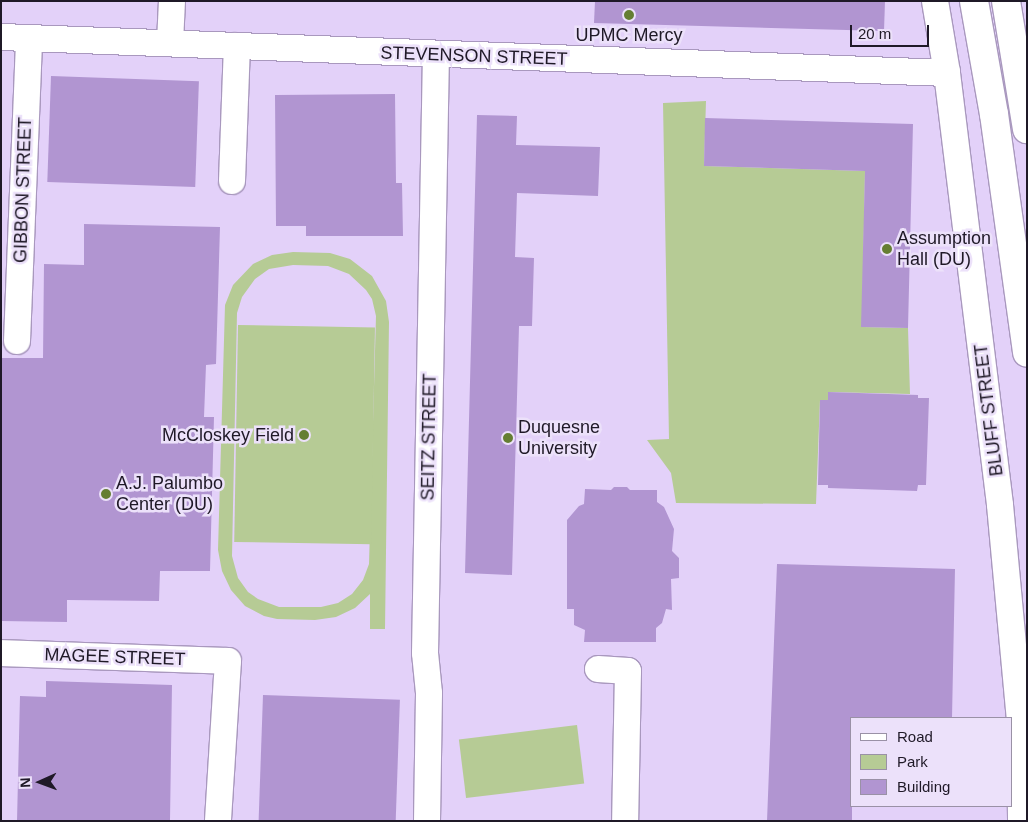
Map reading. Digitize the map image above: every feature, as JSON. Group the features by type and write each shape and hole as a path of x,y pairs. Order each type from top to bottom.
{"highway":[{"path":"974,1 994,114 1027,353"},
{"path":"1006,1 1027,129"}],"street":[{"path":"170,44 172,1"},
{"name":"BLUFF STREET","path":"935,1 947,74 1001,512 1020,722 1021,821"},
{"name":"STEVENSON STREET","path":"1,37 947,74"},
{"name":"GIBBON STREET","path":"17,341 29,38"},
{"path":"232,181 237,46"},
{"name":"SEITZ STREET","path":"427,821 429,693 425,653 436,54"},
{"name":"MAGEE STREET","path":"1,653 228,661 218,821"},
{"path":"598,669 628,670 625,821"}],"green space":[{"path":"706,101 704,166 865,171 862,327 908,328 910,394 828,392 828,400 820,400 816,504 676,503 671,473 647,440 669,439 663,103"},
{"path":"293,252 330,253 350,259 372,276 386,301 389,322 385,629 370,629 370,594 355,608 336,617 315,620 277,619 264,616 245,606 231,590 222,571 218,550 225,305 233,285 253,264 272,255","holes":["293,265 328,266 349,274 366,290 372,299 376,316 369,564 363,580 352,594 338,603 321,607 279,607 258,599 248,592 238,578 232,556 237,313 242,297 255,279 269,269"]},
{"name":"McCloskey Field","path":"238,325 375,327 371,544 234,542"},
{"path":"577,725 584,784 466,798 459,740"}],"building":[{"path":"595,1 885,1 884,31 594,23"},
{"path":"51,76 199,81 195,187 47,182"},
{"path":"395,94 396,183 402,183 403,236 306,236 306,226 276,226 275,95"},
{"path":"477,115 517,116 516,145 600,147 598,196 517,193 515,257 534,258 532,326 519,326 512,575 465,573"},
{"name":"Assumption Hall (DU)","path":"705,118 913,124 908,328 861,327 865,171 704,166"},
{"name":"A.J. Palumbo Center (DU)","path":"84,224 220,227 216,364 206,365 204,417 214,417 210,571 160,571 159,601 67,600 67,622 1,621 1,358 43,358 44,264 84,265"},
{"path":"828,392 918,395 918,398 929,398 926,485 918,485 917,491 828,488 828,485 818,485 820,400 828,400"},
{"path":"614,487 627,487 630,490 657,490 657,502 664,507 674,529 672,551 679,558 679,578 671,579 672,610 666,609 662,623 656,628 656,642 584,642 585,630 574,625 574,609 567,609 567,520 579,506 584,504 585,489 611,490"},
{"path":"777,564 955,569 952,717 850,717 850,807 852,807 852,821 767,821"},
{"path":"46,681 172,685 170,821 17,821 20,696 46,697"},
{"path":"263,695 400,700 396,821 259,821"}],"place":[{"name":"UPMC Mercy","path":"629,15"},
{"name":"Assumption Hall (DU)","path":"887,249"},
{"name":"McCloskey Field","path":"304,435"},
{"name":"Duquesne University","path":"508,438"},
{"name":"A.J. Palumbo Center (DU)","path":"106,494"}]}
